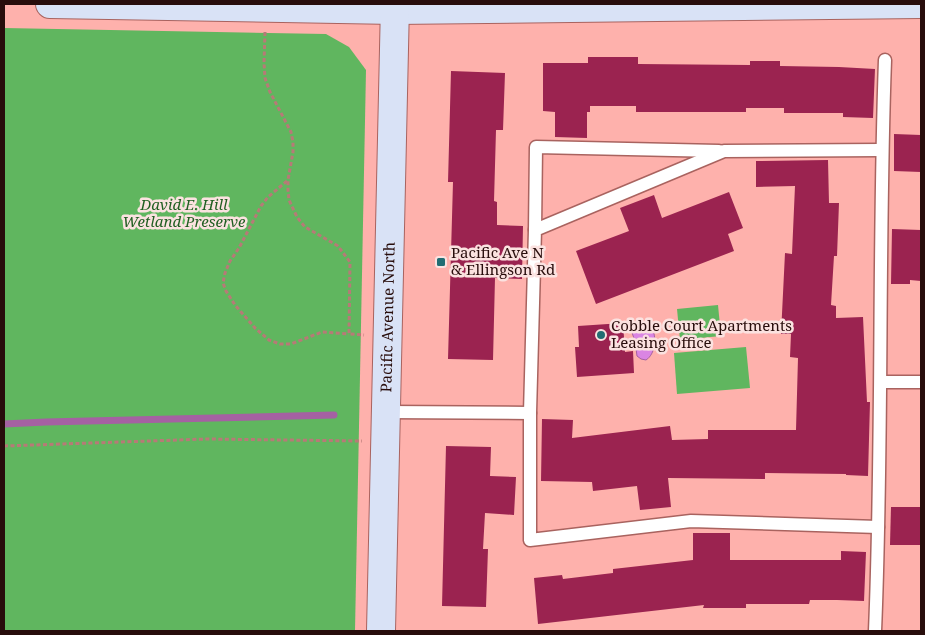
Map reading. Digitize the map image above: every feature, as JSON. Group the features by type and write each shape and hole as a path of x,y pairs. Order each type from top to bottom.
{"main road":[{"path":"50,4 395,7 921,4"},
{"name":"Pacific Avenue North","path":"382,631 395,7"}],"lane":[{"path":"875,631 881,382 881,150 884,60"},
{"path":"878,527 691,521 530,540 530,413 536,147 724,151 881,150"},
{"path":"535,230 724,151"},
{"path":"881,382 921,382"},
{"path":"386,412 530,413"}],"path":[{"path":"266,30 265,78 270,92 291,132 293,142 288,180 289,200 297,217 305,227 338,246 350,262 349,334"},
{"path":"288,180 268,197 261,206 239,248 230,260 223,283 226,290 235,305 255,328 268,340 280,344 291,344 322,332 366,335"},
{"path":"4,446 208,439 385,442"}],"green space":[{"name":"David E. Hill Wetland Preserve","path":"4,28 326,34 349,47 366,70 355,631 4,631"},
{"path":"718,305 721,336 680,340 677,309"},
{"path":"746,347 750,388 677,394 674,353"}],"shaded area":[{"path":"637,321 648,323 654,333 654,348 646,360 637,356 631,330"}],"building":[{"path":"588,57 638,57 638,64 750,65 750,61 780,61 780,66 875,69 873,118 843,117 843,113 784,113 784,108 746,108 746,112 636,112 636,106 590,106 590,112 587,112 587,138 555,137 555,112 543,111 543,63 588,63"},
{"path":"451,71 505,73 503,130 496,130 494,201 497,202 497,225 523,226 522,279 495,278 493,360 448,359 453,182 448,182"},
{"path":"894,134 921,135 921,172 894,171"},
{"path":"828,160 829,203 839,203 837,256 834,256 831,305 836,306 836,318 863,317 867,402 870,402 868,476 765,473 765,479 668,478 671,507 640,510 637,486 593,491 592,482 541,481 542,419 573,420 572,438 670,426 672,440 708,439 708,430 796,430 798,358 790,357 791,334 781,334 785,253 792,254 795,186 756,187 756,161"},
{"path":"729,192 743,228 728,234 734,251 596,304 576,251 629,231 620,208 654,195 662,218"},
{"path":"892,229 921,230 921,281 910,280 910,284 891,284"},
{"name":"Cobble Court Apartments Leasing Office","path":"623,323 625,352 633,351 634,373 577,377 575,347 579,347 578,326"},
{"path":"446,446 491,447 490,476 516,477 514,515 485,513 483,549 488,549 486,607 442,606"},
{"path":"891,507 921,507 921,545 890,545"},
{"path":"693,533 730,533 730,560 841,560 841,551 866,552 864,601 810,600 809,604 746,604 746,608 703,608 704,605 538,624 534,578 562,575 563,579 613,573 613,569 693,560"}],"waterway":[{"path":"4,424 334,415"}],"place":[{"name":"Pacific Ave N & Ellingson Rd","path":"441,262"},
{"name":"Cobble Court Apartments Leasing Office","path":"601,335"}]}
